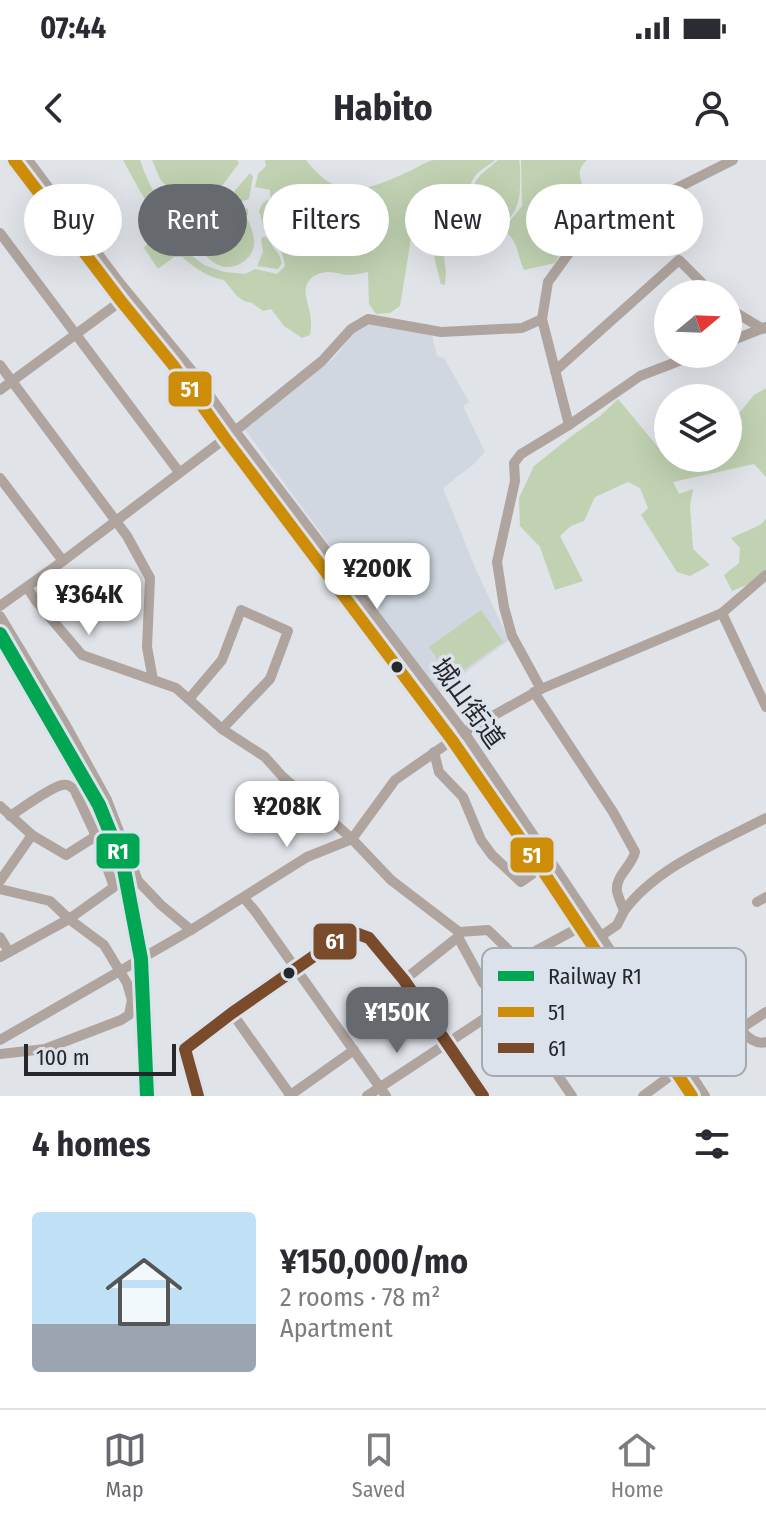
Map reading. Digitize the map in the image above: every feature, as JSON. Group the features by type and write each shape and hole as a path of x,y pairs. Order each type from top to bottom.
{"street":[{"name":"城山街道","path":"14,160 173,365 452,740 594,948"},
{"name":"城山街道","path":"28,160 119,282 192,371 464,732 608,948"},
{"path":"569,425 542,319 548,282 574,246 605,224 733,160"},
{"path":"0,233 179,472"},
{"path":"657,280 679,260 699,280"},
{"path":"555,371 654,282"},
{"path":"0,390 121,301"},
{"path":"742,316 765,328"},
{"path":"0,606 235,431 322,361 351,329 368,319 441,332 522,328 542,319"},
{"path":"742,337 765,328"},
{"path":"0,365 116,520 150,578 147,647 153,680"},
{"path":"624,911 617,890 618,881 633,861 635,852 538,690 512,636 497,562 515,481 514,463 521,454 640,376 661,368"},
{"path":"0,478 63,561"},
{"path":"0,1040 191,930 307,857 352,839 395,780 464,732 538,690 722,613 766,575"},
{"path":"27,587 82,655 176,688 222,729 265,757 391,880 458,934 482,981"},
{"path":"189,699 222,660 241,610 288,631 270,679 222,729"},
{"path":"722,613 766,707"},
{"path":"0,616 107,800 138,881 191,930"},
{"path":"434,752 439,772 463,797 481,840 492,855 521,882 541,868"},
{"path":"0,937 5,954 69,919 114,887 96,836 74,789 66,785 56,787 10,816"},
{"path":"0,806 32,835 66,855 96,836"},
{"path":"601,936 617,925 634,898 671,868 766,818"},
{"path":"0,881 32,835"},
{"path":"0,889 50,901 104,945 127,983 132,1000 129,1015 121,1020 45,1049 0,1054"},
{"path":"244,898 383,1092"},
{"path":"541,948 580,927"},
{"path":"404,980 458,934 488,930 507,948"},
{"path":"198,1096 185,1049 350,931 369,938 404,980 483,1096"},
{"path":"746,1026 766,1012"},
{"path":"232,1013 290,1096 354,1050"},
{"path":"367,1096 383,1092 446,1042 482,1019"},
{"path":"746,1036 766,1042"},
{"path":"558,1076 572,1096"},
{"path":"643,1096 671,1076"},
{"name":"城山街道","path":"684,1076 692,1096"},
{"name":"城山街道","path":"687,1076 705,1096"}],"shaded area":[{"path":"365,324 390,325 432,335 437,356 444,358 469,402 463,406 485,452 443,488 509,640 438,693 244,428 334,358 355,328"}],"green space":[{"path":"123,160 140,160 150,184 138,184 138,188"},
{"path":"152,160 237,160 239,163 223,184 164,184"},
{"path":"265,160 306,160 318,174 333,184 263,184 263,189 255,187 258,174 266,166"},
{"path":"433,160 495,160 481,170 471,184 405,184 405,256 408,256 400,306 390,313 376,314 369,304 368,272 319,274 311,278 306,286 311,329 310,335 302,338 284,326 271,309 263,311 244,301 224,280 202,272 182,257 174,257 158,269 149,256 192,256 204,265 224,272 245,274 255,269 277,274 285,266 283,256 389,256 389,184 377,184"},
{"path":"498,160 519,160 520,192 510,217 510,184 475,184"},
{"path":"521,160 587,160 580,172 582,184 526,184 526,256 559,256 555,263 524,270 510,236 510,221 522,206"},
{"path":"250,173 253,176 249,199 247,184 241,184"},
{"path":"263,203 263,225 259,211"},
{"path":"247,220 254,245 248,257 240,264 222,267 207,256 247,256"},
{"path":"263,252 263,256 279,256 282,263 278,269 257,266"},
{"path":"434,256 444,256 445,285 441,284"},
{"path":"766,388 766,477 754,464 742,467 742,410 754,395"},
{"path":"618,399 654,442 654,472 718,472 673,482 679,494 693,489 690,506 693,549 710,565 690,576 677,572 641,515 648,508 640,488 628,482 595,497 584,521 571,526 560,536 583,581 555,590 540,547 520,526 519,498 534,466"},
{"path":"766,519 766,577 732,591 724,575 739,563 740,548 731,538 760,525"},
{"path":"481,610 503,642 451,679 429,647"}],"railway":[{"path":"146,1096 147,1092"}],"rail line":[{"name":"R1","path":"0,634 99,805 123,864 141,959 147,1096"}],"transit line":[{"name":"51","path":"14,160 173,365 452,740 594,948"},
{"name":"61","path":"198,1096 185,1049 350,931 369,938 404,980 483,1096"},
{"name":"51","path":"679,1076 692,1096"}]}
